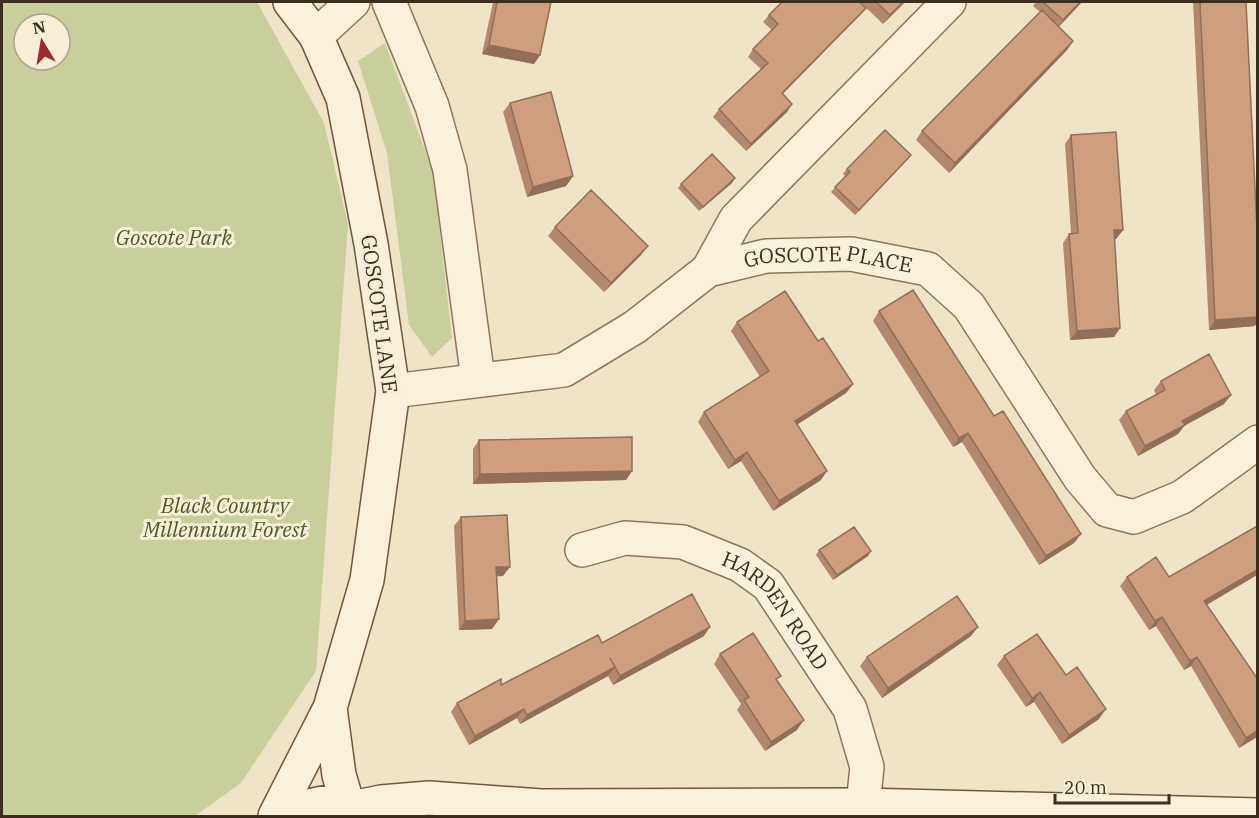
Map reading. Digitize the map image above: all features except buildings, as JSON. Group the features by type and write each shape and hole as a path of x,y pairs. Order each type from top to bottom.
{"street":[{"name":"GOSCOTE LANE","path":"275,816 330,708 368,580 393,391 371,244 343,98 316,36 290,2"},
{"path":"316,36 353,2"},
{"path":"389,2 432,106 450,170 478,379"},
{"path":"708,270 736,219 949,2"},
{"name":"GOSCOTE PLACE","path":"393,391 564,370 635,327 708,270 766,256 851,254 928,269 969,306 1080,478 1107,510 1134,517 1182,497 1257,442"},
{"name":"HARDEN ROAD","path":"582,550 625,538 683,542 740,565 768,585 850,709 867,767 863,805"},
{"name":"GOSCOTE LANE","path":"330,708 339,775 354,809"},
{"path":"282,816 309,805 354,809 381,802 429,798 542,811"},
{"path":"505,816 542,811 863,805 1257,815"}],"green space":[{"name":"Goscote Park","path":"2,2 257,2 324,123 348,224 316,671 241,783 195,816 2,816"},
{"path":"385,43 433,171 452,338 432,357 409,325 387,153 358,61"}],"park label":[{"name":"Black Country Millennium Forest","path":"225,518"}]}
